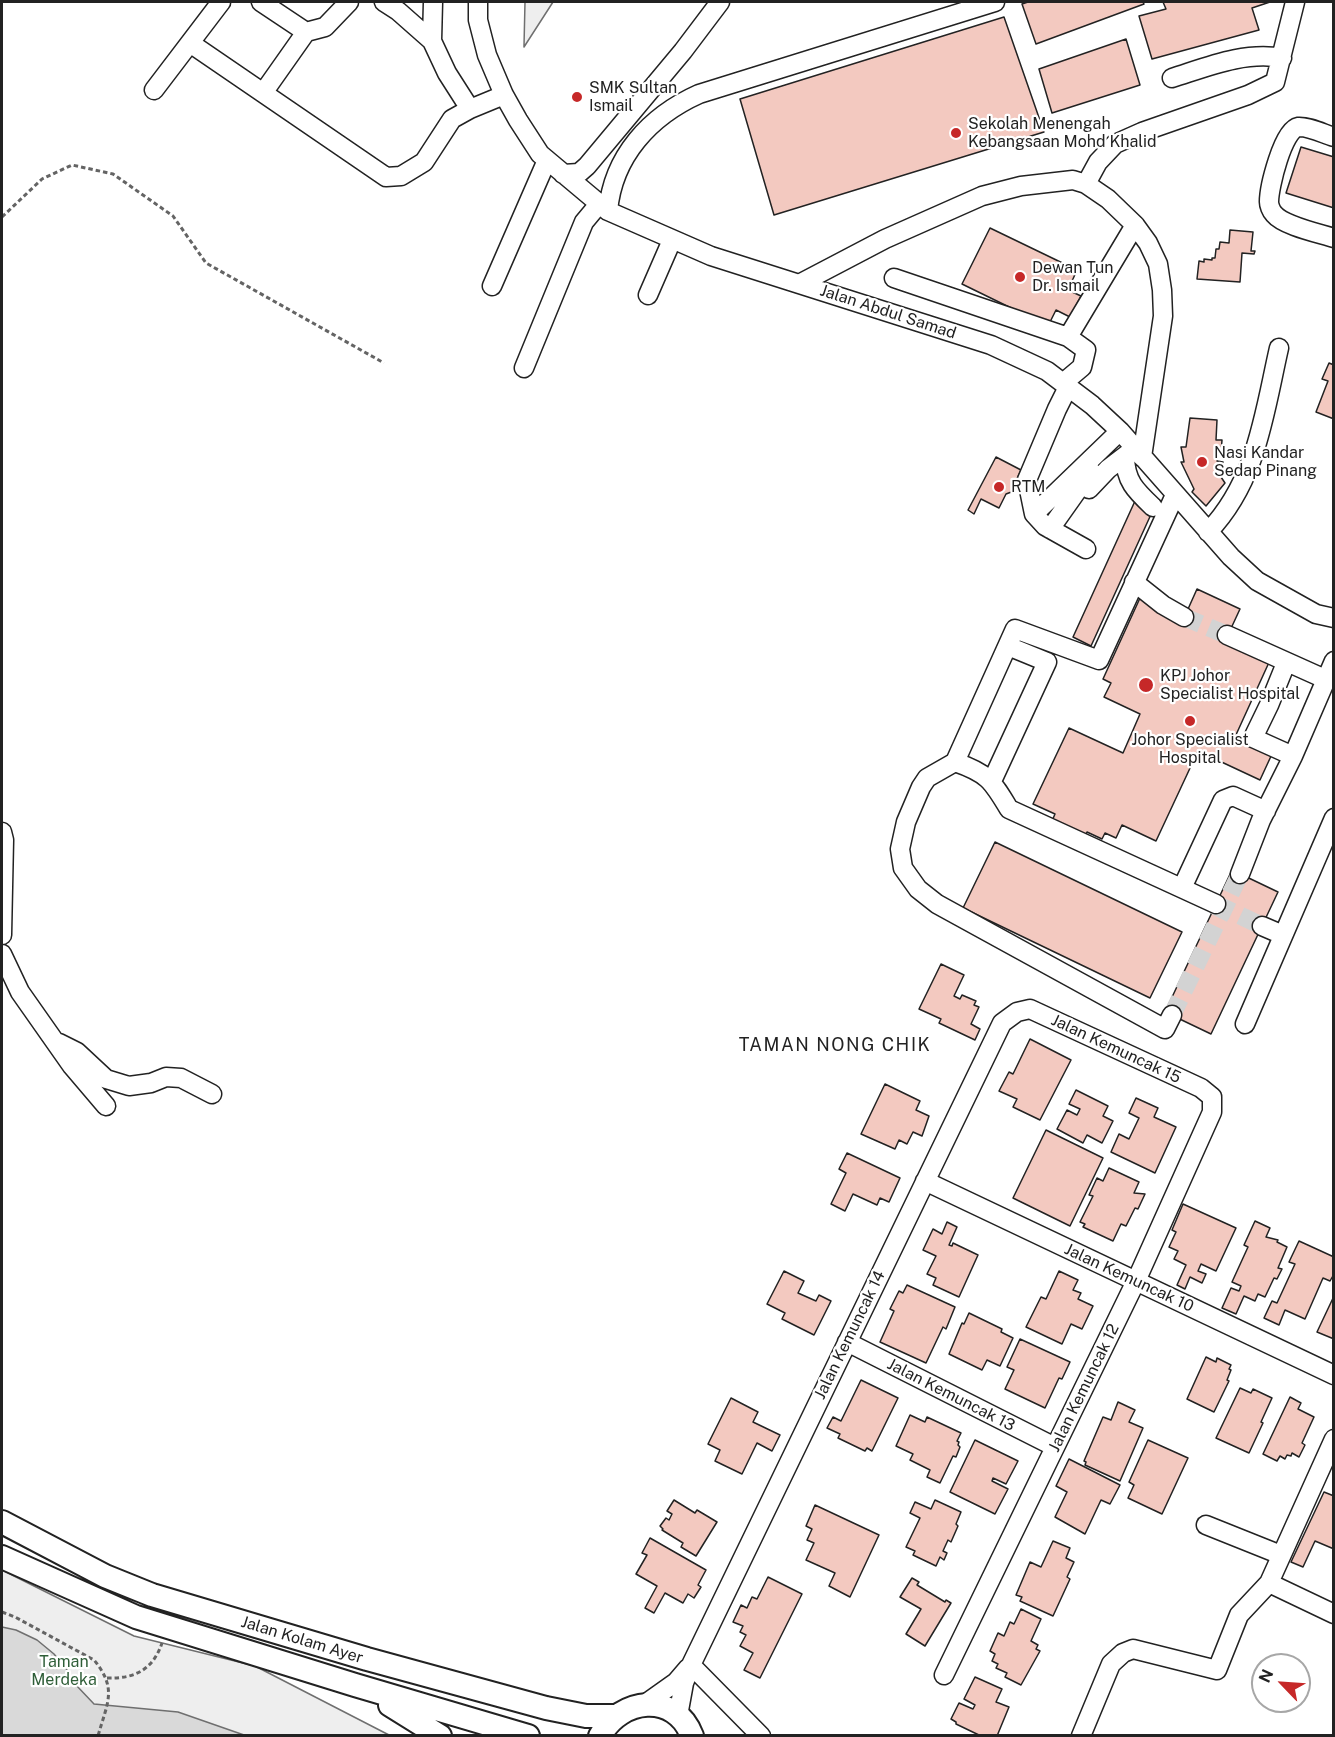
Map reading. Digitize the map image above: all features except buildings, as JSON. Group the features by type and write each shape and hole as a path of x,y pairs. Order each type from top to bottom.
{"main road":[{"name":"Jalan Kolam Ayer","path":"2,1522 105,1576 152,1595 367,1659 546,1708 586,1716 615,1716"},
{"name":"Jalan Kolam Ayer","path":"2,1557 136,1617 528,1736"},
{"path":"355,1685 440,1736"},
{"path":"600,1736 615,1716 634,1706 645,1704 657,1705 678,1716 692,1736"}],"street":[{"path":"154,90 221,2"},
{"path":"261,2 306,32"},
{"path":"263,93 306,32 325,27 349,2"},
{"path":"384,2 432,40 447,73 470,109"},
{"path":"432,40 433,2"},
{"name":"Jalan Abdul Samad","path":"478,2 478,20 487,55 504,95 540,154 604,208 711,256 991,345 1047,370 1092,405 1231,557 1257,581 1316,614 1334,618"},
{"path":"562,174 579,173 587,166 683,51 720,2"},
{"path":"524,368 584,222 604,208 613,182 634,142 654,122 678,104 699,94 995,2"},
{"path":"1086,184 1098,162 1114,144 1248,95 1275,82 1295,2"},
{"path":"190,43 386,177 401,176 424,162 452,119 504,95"},
{"path":"1172,78 1231,60 1264,55 1282,58"},
{"path":"1334,137 1305,128 1298,127 1292,130 1284,140 1269,204 1274,215 1287,223 1334,238"},
{"path":"492,286 548,160"},
{"path":"801,284 885,239 982,196 1021,186 1072,180 1086,184 1107,199 1135,225 1148,243 1158,264 1163,316 1125,469 1127,478 1153,507"},
{"path":"1068,337 1135,225"},
{"path":"648,295 672,240"},
{"path":"894,278 1068,337 1086,350 1082,368 1066,385 1027,480 1034,514 1054,531 1086,549"},
{"path":"1208,532 1221,519 1237,494 1255,453 1279,348"},
{"path":"1034,514 1130,447"},
{"path":"1054,531 1089,473 1130,447"},
{"path":"1172,1016 1165,1029 937,904 918,889 903,868 900,849 906,822 921,787 927,778 955,762 1015,629 1099,660 1175,495"},
{"path":"1134,582 1163,605 1184,617"},
{"path":"1227,635 1286,663 1329,680"},
{"path":"992,781 1047,662 1008,646"},
{"path":"1240,873 1266,811 1314,710 1327,694 1334,661"},
{"path":"1286,663 1253,738 1293,756"},
{"path":"955,762 975,769 992,781 1009,809 1216,904"},
{"path":"1182,888 1223,800 1233,796 1266,811"},
{"path":"1245,1024 1334,818"},
{"path":"2,832 4,840 2,935"},
{"path":"1262,926 1283,935"},
{"path":"2,954 20,992 72,1066 106,1106"},
{"name":"Jalan Kemuncak 15","path":"1017,1012 1030,1009 1201,1088 1212,1097"},
{"name":"Jalan Kemuncak 14","path":"678,1716 684,1683 691,1665 1002,1023 1017,1012"},
{"path":"54,1040 77,1052 106,1079 129,1086 151,1083 166,1077 181,1078 212,1094"},
{"name":"Jalan Kemuncak 12","path":"944,1675 1136,1281 1212,1112 1212,1097"},
{"name":"Jalan Kemuncak 10","path":"925,1181 1334,1375"},
{"name":"Jalan Kemuncak 13","path":"847,1342 1055,1447"},
{"path":"1081,1736 1111,1664 1123,1653 1133,1649 1217,1670 1239,1615 1269,1583 1334,1439"},
{"path":"1206,1525 1281,1556"},
{"path":"1269,1583 1334,1614"},
{"path":"691,1665 761,1736"},
{"name":"Jalan Kemuncak 14","path":"645,1704 675,1682 691,1665"}],"path":[{"path":"2,217 42,179 72,165 113,174 173,216 206,262 384,363"},
{"path":"2,1612 94,1660 107,1678 110,1691 98,1736"},
{"path":"107,1678 122,1679 137,1675 148,1668 160,1649"}],"green space":[{"path":"525,2 553,2 524,47 524,46"},
{"name":"Taman Merdeka","path":"2,1570 134,1636 255,1666 389,1735 2,1735"}],"shaded area":[{"path":"2,1627 16,1630 37,1640 54,1654 76,1685 94,1704 178,1712 244,1735 2,1735"}],"tunnel":[{"path":"1184,617 1227,635"},
{"path":"1172,1015 1240,874"},
{"path":"1216,904 1262,926"}],"place":[{"name":"SMK Sultan Ismail","path":"577,97"},
{"name":"Sekolah Menengah Kebangsaan Mohd Khalid","path":"956,133"},
{"name":"Dewan Tun Dr. Ismail","path":"1020,277"},
{"name":"Nasi Kandar Sedap Pinang","path":"1202,462"},
{"name":"RTM","path":"999,487"},
{"name":"KPJ Johor Specialist Hospital","path":"1146,685"},
{"name":"Johor Specialist Hospital","path":"1190,721"}],"district":[{"name":"TAMAN NONG CHIK","path":"835,1045"}]}
